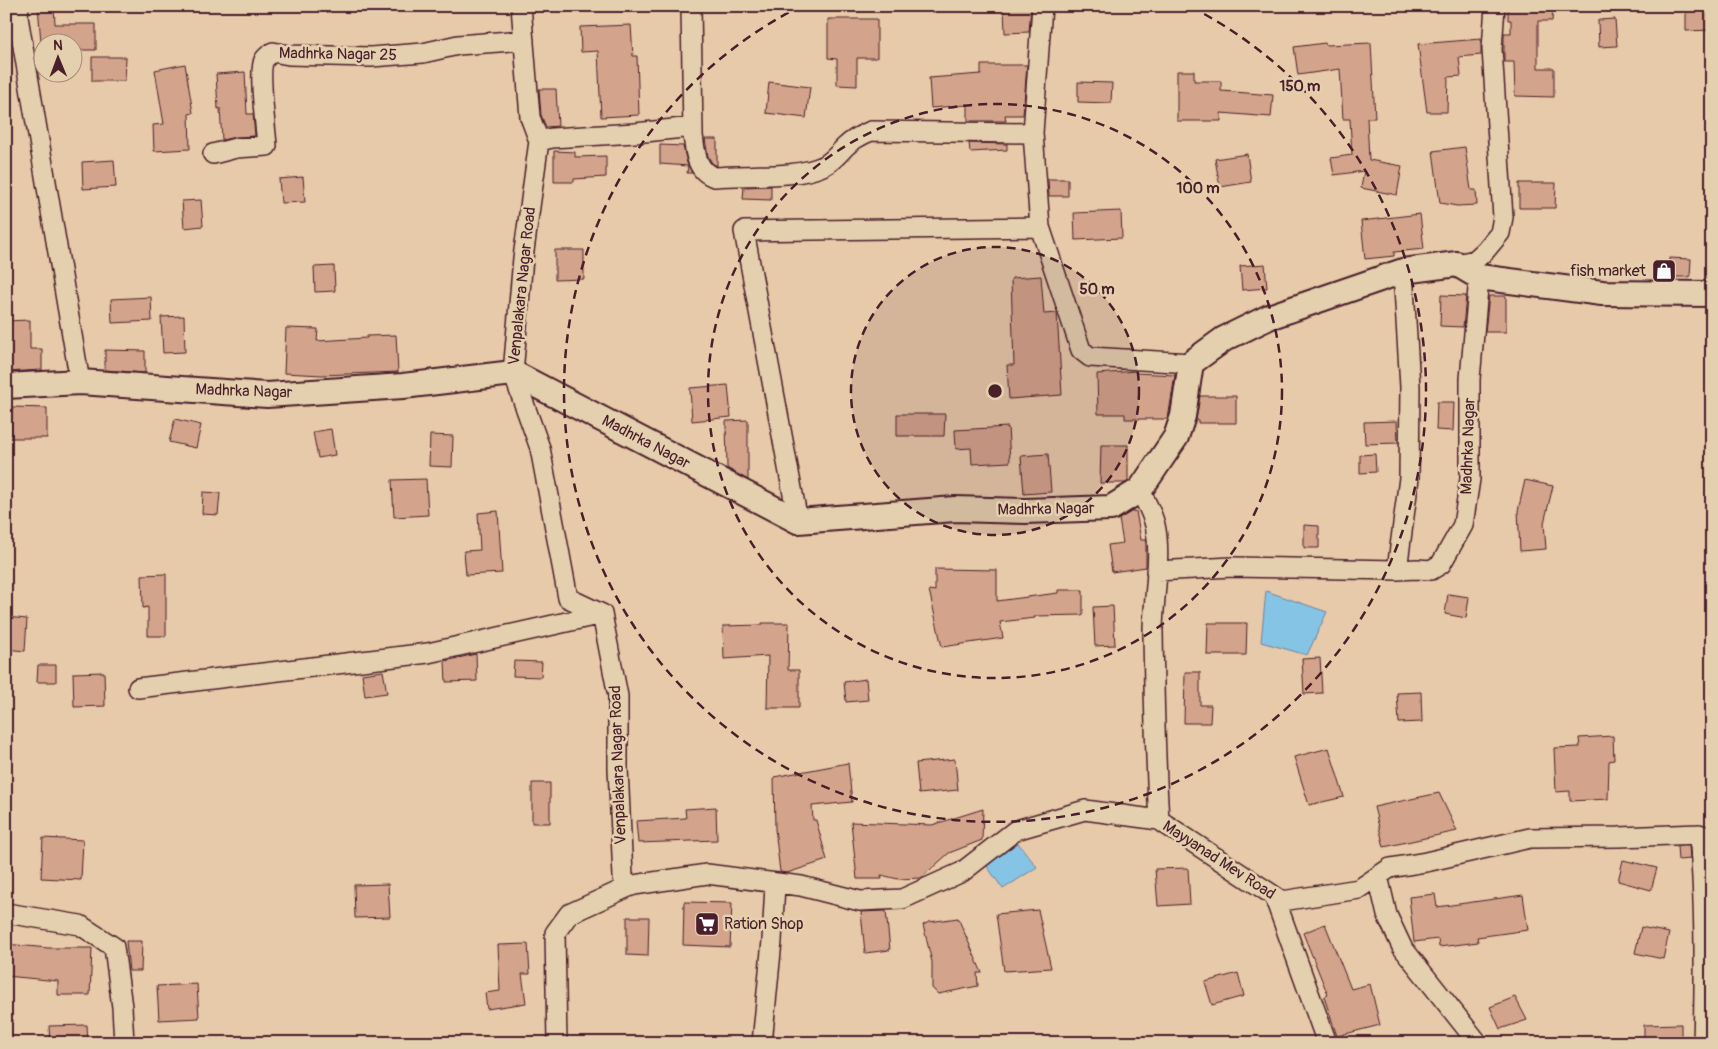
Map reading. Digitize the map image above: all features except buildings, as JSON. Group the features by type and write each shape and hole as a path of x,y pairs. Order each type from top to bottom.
{"street":[{"path":"19,6 18,17 80,382"},
{"name":"Venpalakara Nagar Road","path":"521,6 530,117 539,142 523,258 513,373 540,448 568,598 602,614 618,696 618,768 623,877 630,886"},
{"path":"691,6 693,127 696,155 705,173 715,176 794,173 813,170 836,158 853,140 870,131 1033,132"},
{"path":"1042,6 1033,132 1040,227 1081,350 1090,357 1190,363 1224,339 1270,317 1403,271 1475,260 1500,234 1503,217 1492,48 1494,6"},
{"name":"Madhrka Nagar 25","path":"213,154 236,148 267,146 263,71 264,60 273,52 289,55 371,57 423,53 458,45 524,40"},
{"path":"539,142 552,138 693,127"},
{"path":"798,522 744,231 1040,227"},
{"path":"1457,264 1479,277 1602,293 1712,294"},
{"path":"1397,570 1409,478 1410,387 1403,271"},
{"name":"Madhrka Nagar","path":"1156,571 1232,567 1397,570 1417,568 1431,570 1441,564 1463,525 1470,479 1470,379 1479,277"},
{"name":"Madhrka Nagar","path":"6,386 80,382 267,395 403,386 513,373 798,522 955,509 1025,511 1112,508 1140,490 1176,437 1183,416 1190,363"},
{"path":"1140,490 1150,510 1155,526 1157,551 1153,629 1156,773 1159,820"},
{"path":"138,688 428,653 602,614"},
{"name":"Mayyanad Mev Road","path":"775,884 801,886 860,901 902,899 962,872 1016,830 1085,810 1159,820 1282,901 1359,890 1390,868 1426,862 1530,838 1705,836"},
{"path":"1703,1043 1705,836"},
{"path":"556,1043 555,933 569,914 630,886 707,874 775,884 772,941 762,1043"},
{"path":"1378,876 1387,915 1402,947 1478,1043"},
{"path":"1274,896 1327,1043"},
{"path":"6,913 80,926 114,947 122,1007 124,1043"}],"water":[{"path":"1266,591 1327,612 1307,655 1261,642"},
{"path":"1018,843 1037,867 1003,889 986,865"}],"place":[{"name":"fish market","path":"1664,271"},
{"name":"Ration Shop","path":"707,924"}]}
